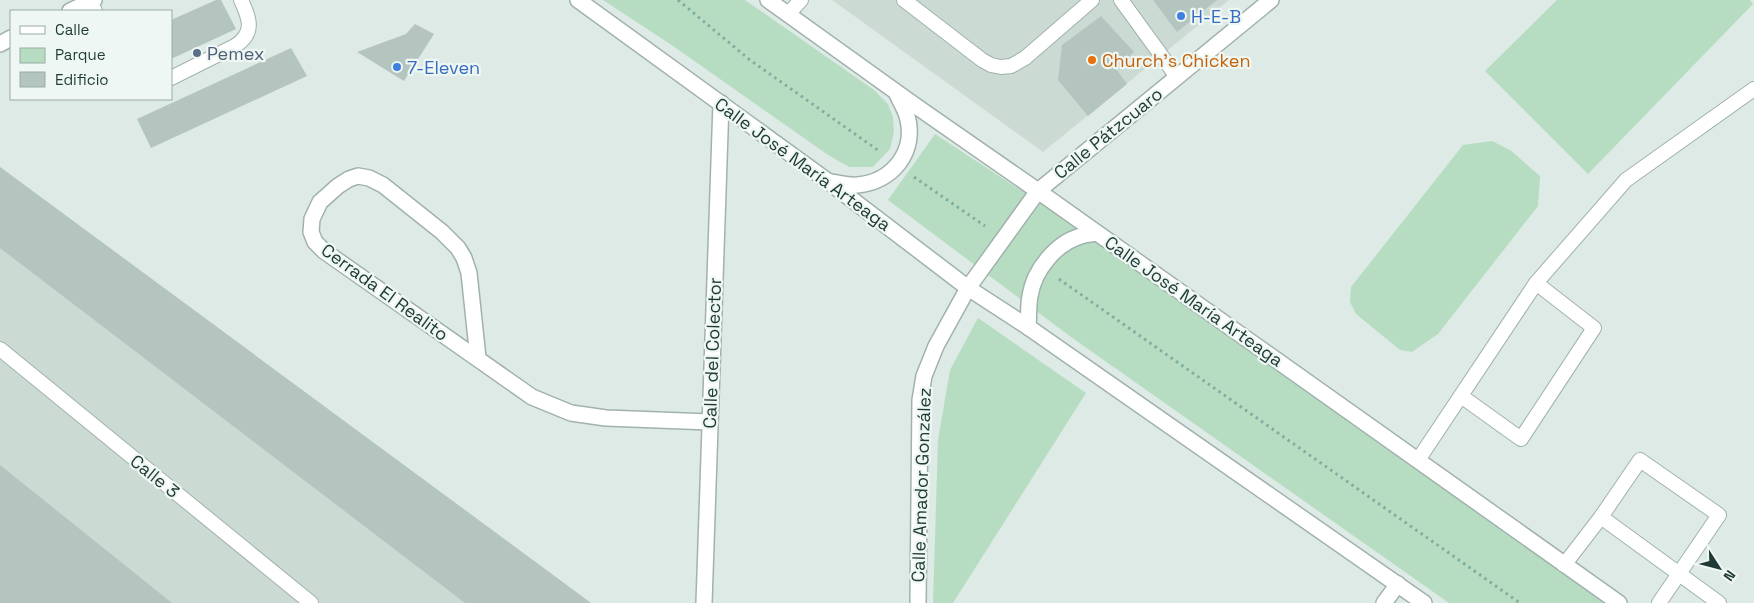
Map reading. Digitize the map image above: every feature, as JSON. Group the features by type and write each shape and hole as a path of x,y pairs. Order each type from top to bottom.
{"street":[{"name":"Calle José María Arteaga","path":"578,0 829,182 968,288 1424,603"},
{"name":"Calle José María Arteaga","path":"768,0 1619,603"},
{"name":"Calle Pátzcuaro","path":"1003,238 1038,191 1271,0"},
{"path":"73,10 93,4"},
{"path":"829,182 857,186 880,180 898,165 907,148 909,133 907,116 896,91"},
{"name":"Calle del Colector","path":"704,603 721,103"},
{"name":"Cerrada El Realito","path":"478,358 469,272 458,248 442,232 383,185 369,178 358,176 349,179 320,202 312,219 311,232 315,242 324,251 532,397 571,413 606,418 710,422"},
{"path":"1028,328 1030,296 1042,266 1058,249 1080,236 1097,233"},
{"name":"Calle Amador González","path":"918,603 920,400 924,376 936,346 968,288 1003,238"},
{"path":"1384,603 1398,584"}],"lane":[{"path":"172,78 245,40 249,29 249,15 242,0"},
{"path":"788,14 801,0"},
{"path":"904,0 982,60 991,65 1002,67 1012,66 1025,58 1092,0"},
{"path":"1121,0 1177,76"},
{"path":"1418,460 1536,283 1626,180 1754,89"},
{"path":"1461,396 1520,439 1594,328 1536,283"},
{"name":"Calle 3","path":"0,349 311,603"},
{"path":"1564,565 1601,518 1640,460 1719,515 1659,603"},
{"path":"1601,518 1719,603"}],"path":[{"path":"678,0 750,60 1003,238"},
{"path":"1042,266 1520,603"}],"shaded area":[{"path":"832,0 1229,0 1043,152"},
{"path":"0,167 591,603 0,603"}],"green space":[{"path":"603,0 745,0 874,90 888,104 893,117 894,132 890,149 873,167 849,167 828,155 673,46"},
{"path":"1557,0 1750,0 1753,4 1588,174 1485,71"},
{"path":"935,134 1046,207 1604,603 1449,603 1071,337 888,200"},
{"path":"1492,141 1510,150 1540,176 1538,206 1438,334 1412,352 1400,350 1356,314 1350,302 1351,287 1463,145"},
{"path":"978,318 1086,393 953,603 933,603 938,440 950,370"}],"building":[{"path":"216,0 221,0 236,29 172,59 172,20"},
{"name":"H-E-B","path":"1153,0 1217,0 1177,32"},
{"name":"Church's Chicken","path":"1101,16 1134,52 1116,69 1127,84 1088,116 1058,80 1062,45"},
{"name":"7-Eleven","path":"415,24 434,34 404,81 357,52 406,34"},
{"path":"291,48 307,76 151,148 137,119"},
{"path":"0,167 591,603 465,603 0,248"},
{"path":"0,465 172,603 0,603"}],"place":[{"name":"H-E-B","path":"1181,16"},
{"name":"Pemex","path":"197,53"},
{"name":"Church's Chicken","path":"1092,60"},
{"name":"7-Eleven","path":"397,67"}]}
